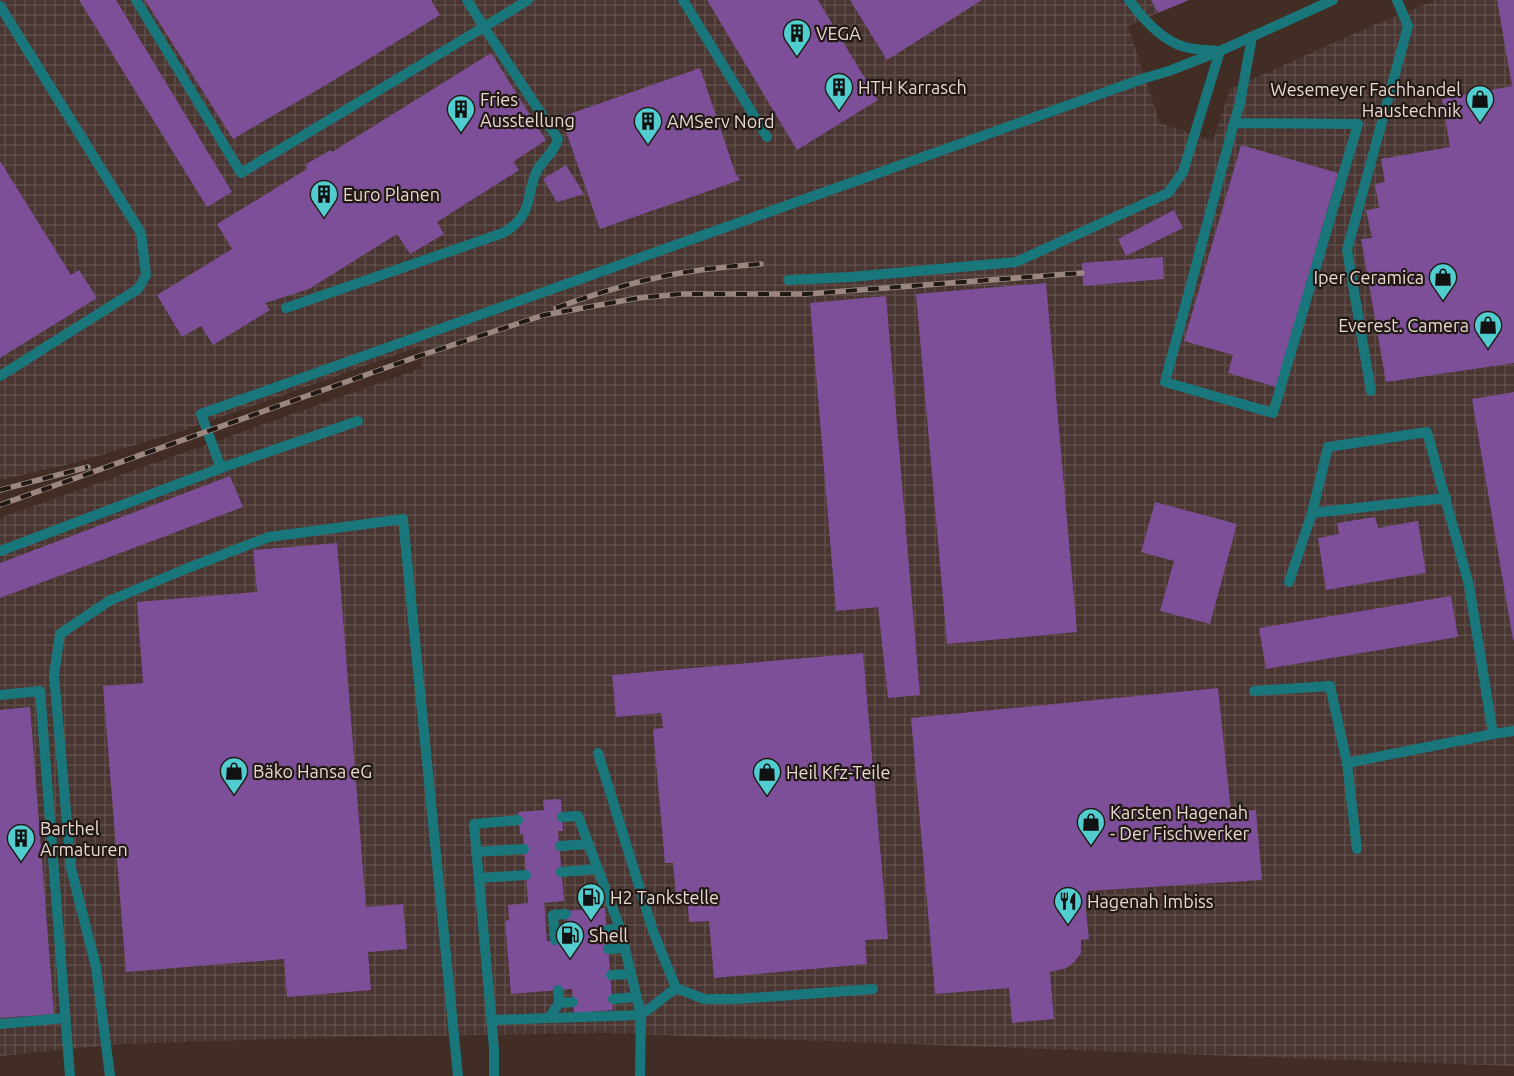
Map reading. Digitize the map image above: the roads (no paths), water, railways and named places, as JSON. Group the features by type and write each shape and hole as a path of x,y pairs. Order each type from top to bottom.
{"street":[{"path":"136,0 241,173 528,0"},
{"path":"286,308 503,233 512,228 524,212 532,181 539,166 556,147 558,139 467,0"},
{"path":"682,0 767,137"},
{"path":"1129,0 1142,18 1160,34 1185,47 1220,51"},
{"path":"221,468 201,414 1136,81 1170,71 1220,51 1333,0"},
{"path":"1371,391 1346,250 1408,26 1397,0"},
{"path":"0,6 141,233 146,275 138,289 0,376"},
{"path":"1234,123 1358,124 1273,414 1165,382 1234,123 1240,103 1252,37"},
{"path":"788,280 851,277 1016,262 1168,194 1183,172 1220,51"},
{"path":"0,551 221,468 358,421"},
{"path":"1289,582 1312,513 1328,447 1427,432 1469,585 1493,734"},
{"path":"1312,513 1446,498"},
{"path":"110,1076 96,967 71,868 54,674 60,634 109,601 269,536 403,518 458,1076"},
{"path":"1254,691 1330,686 1346,763 1357,849"},
{"path":"0,695 40,692 70,1076"},
{"path":"1346,763 1514,731"},
{"path":"598,753 653,931 676,988 704,999 737,999 873,989"},
{"path":"562,817 578,816 598,869 610,911 620,928 641,1015 640,1076"},
{"path":"494,1076 492,1020 474,824 518,820"},
{"path":"560,846 589,844"},
{"path":"476,852 524,849"},
{"path":"561,872 598,869"},
{"path":"479,878 526,875"},
{"path":"566,914 553,915 555,937 568,932"},
{"path":"607,930 620,928"},
{"path":"608,949 625,948"},
{"path":"611,975 631,974"},
{"path":"492,1020 641,1015 676,988"},
{"path":"549,1018 559,1003 558,990"},
{"path":"613,999 636,997"},
{"path":"559,1003 573,1002"},
{"path":"0,1024 65,1018"}],"railway":[{"path":"556,308 650,279 711,268 761,264"},
{"path":"0,505 419,356 544,315 638,298 682,294 806,294 1082,273"},
{"path":"0,490 88,467"}],"place":[{"name":"VEGA","path":"797,57"},
{"name":"HTH Karrasch","path":"839,111"},
{"name":"Wesemeyer Fachhandel Haustechnik","path":"1480,123"},
{"name":"Fries Ausstellung","path":"461,133"},
{"name":"AMServ Nord","path":"648,145"},
{"name":"Euro Planen","path":"324,218"},
{"name":"Iper Ceramica","path":"1443,301"},
{"name":"Everest. Camera","path":"1488,349"},
{"name":"Bäko Hansa eG","path":"234,795"},
{"name":"Heil Kfz-Teile","path":"767,796"},
{"name":"Karsten Hagenah - Der Fischwerker","path":"1091,846"},
{"name":"Barthel Armaturen","path":"21,862"},
{"name":"H2 Tankstelle","path":"591,921"},
{"name":"Hagenah Imbiss","path":"1068,925"},
{"name":"Shell","path":"570,959"}]}
